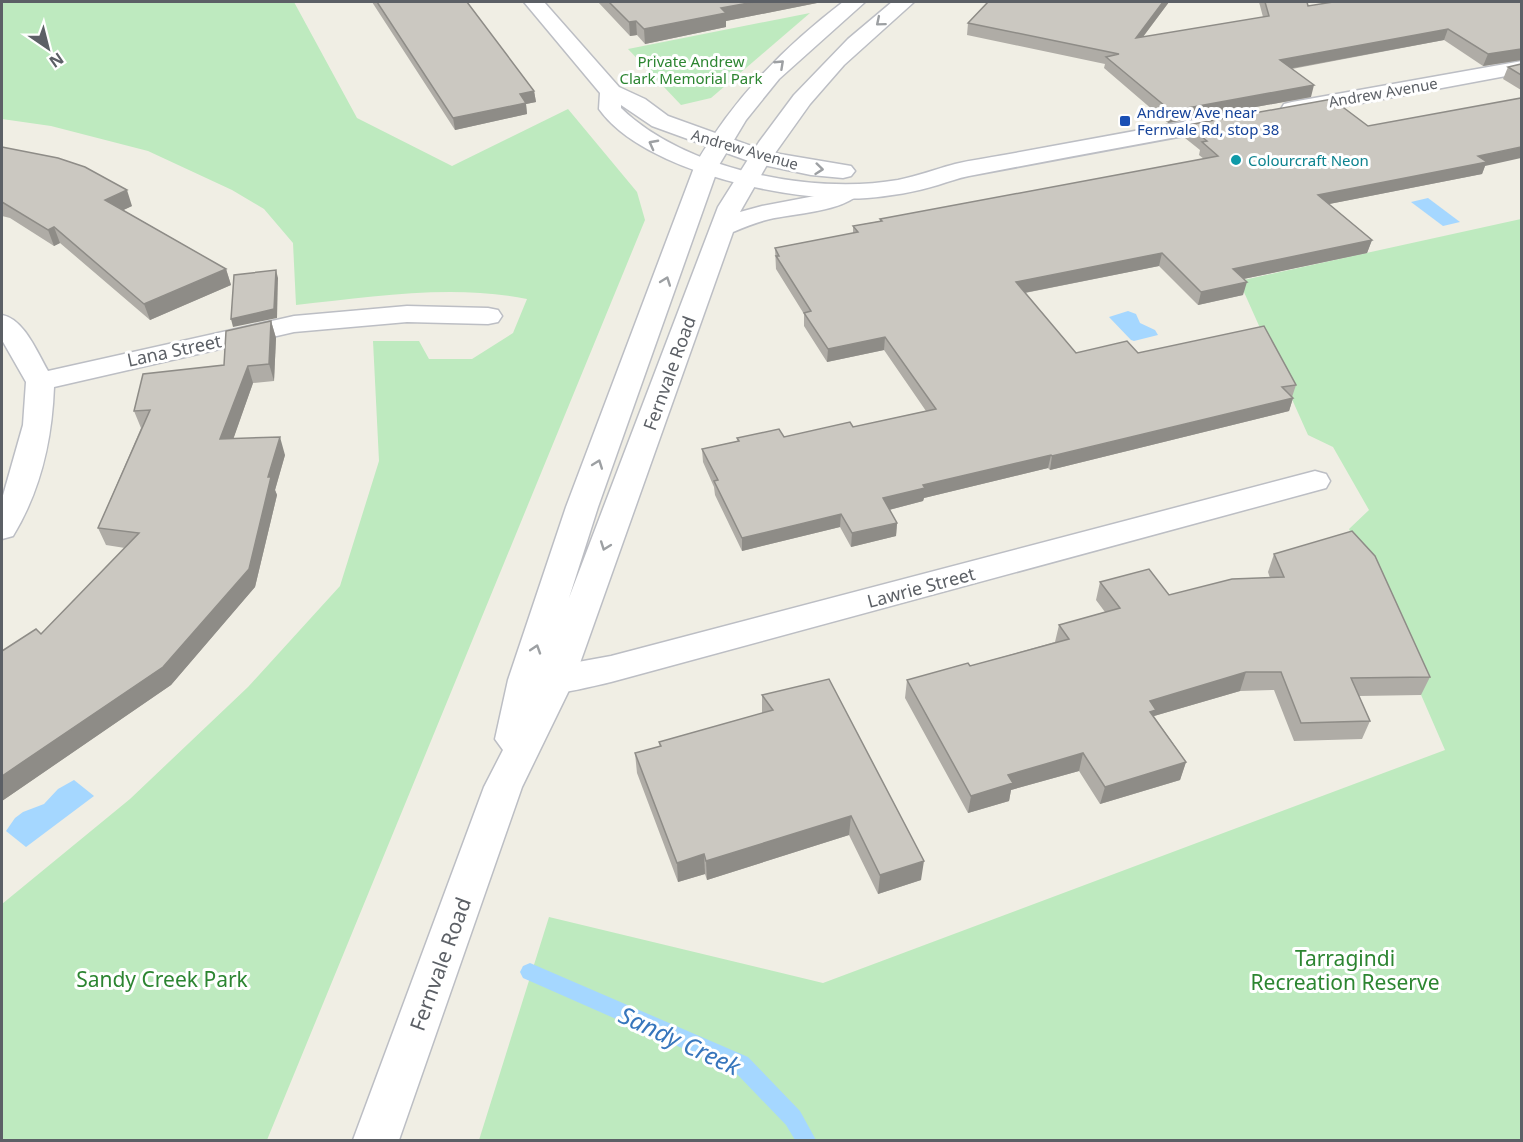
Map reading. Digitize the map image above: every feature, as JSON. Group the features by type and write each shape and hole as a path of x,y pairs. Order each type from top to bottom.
{"street":[{"name":"Andrew Avenue","path":"534,2 611,92 610,110 635,134 671,153 762,158 811,168 881,173 924,169 960,170"},
{"name":"Fernvale Road","path":"541,680 582,507 713,154 771,73 811,36 855,2"},
{"name":"Fernvale Road","path":"376,1140 541,680 730,207 810,90 836,62 904,2"},
{"name":"Andrew Avenue","path":"713,154 747,179 790,188 848,192 891,189 928,182 960,170 1521,67"},
{"path":"723,227 762,213 826,201 848,192"},
{"name":"Lana Street","path":"40,382 294,324 407,314 488,316"},
{"path":"2,323 17,341 40,382 38,425 19,496 2,528"},
{"name":"Lawrie Street","path":"541,680 732,637 1315,481"}],"green space":[{"name":"Sandy Creek Park","path":"2,2 294,2 357,118 452,166 568,109 637,192 645,220 267,1140 2,1140 2,904 130,799 248,687 340,586 379,461 373,341 419,341 429,359 472,359 513,333 527,299 470,292 441,292 296,305 293,243 264,209 232,190 148,151 51,126 2,119"},
{"name":"Private Andrew Clark Memorial Park","path":"810,13 711,98 681,105 628,49"},
{"name":"Tarragindi Recreation Reserve","path":"1521,219 1521,1140 479,1140 549,917 823,983 1445,750 1349,529 1369,510 1333,447 1308,435 1239,281"}],"water":[{"path":"1428,198 1460,222 1443,226 1411,202"},
{"path":"1128,311 1136,314 1140,323 1155,330 1158,335 1131,340 1109,317"},
{"path":"74,780 94,796 26,847 6,831 15,818 23,812 44,804 58,789"}],"building":[{"path":"377,2 467,2 534,91 520,94 526,103 453,118"},
{"path":"609,2 754,2 721,8 726,13 644,29 636,21 629,22"},
{"path":"988,2 1163,2 1136,38 1269,16 1265,2 1307,2 1308,6 1333,2 1521,2 1521,49 1488,54 1448,29 1280,60 1314,85 1171,111 1106,57 1119,54 968,23"},
{"path":"1521,64 1521,75 1508,67"},
{"path":"1521,98 1521,147 1478,156 1487,162 1318,195 1372,240 1233,269 1247,282 1201,292 1162,253 1016,282 1076,353 1127,341 1138,353 1264,326 1296,385 1282,387 1293,398 923,485 925,488 883,498 897,523 852,533 841,514 742,538 714,481 718,480 702,449 739,441 737,438 779,429 784,437 850,422 853,427 936,409 885,337 828,349 804,313 811,311 776,256 779,256 775,248 858,232 853,226 882,221 880,219 1218,156 1202,142 1207,141 1188,125 1332,99 1368,126"},
{"path":"2,147 58,158 85,167 127,190 105,200 226,269 144,304 54,227 48,230 2,202"},
{"path":"276,270 274,309 231,319 234,275"},
{"path":"271,321 269,364 248,366 220,439 280,437 268,477 271,477 249,569 163,667 2,776 2,651 36,629 41,634 139,533 98,528 150,410 134,411 143,374 224,365 226,331"},
{"path":"1352,531 1375,556 1430,677 1351,678 1370,721 1301,723 1281,672 1246,672 1150,701 1156,710 1150,712 1186,762 1105,787 1083,753 1008,775 1013,783 971,796 907,680 968,663 970,666 1069,639 1059,625 1120,608 1100,582 1149,569 1169,595 1232,579 1284,577 1274,554"},
{"path":"829,679 924,861 880,875 851,816 706,861 704,854 677,863 635,753 661,746 659,742 773,710 762,695"}],"waterway":[{"name":"Sandy Creek","path":"530,972 741,1064 793,1118 806,1140"}],"place":[{"name":"Andrew Ave near Fernvale Rd, stop 38","path":"1125,121"},
{"name":"Colourcraft Neon","path":"1236,160"}]}
